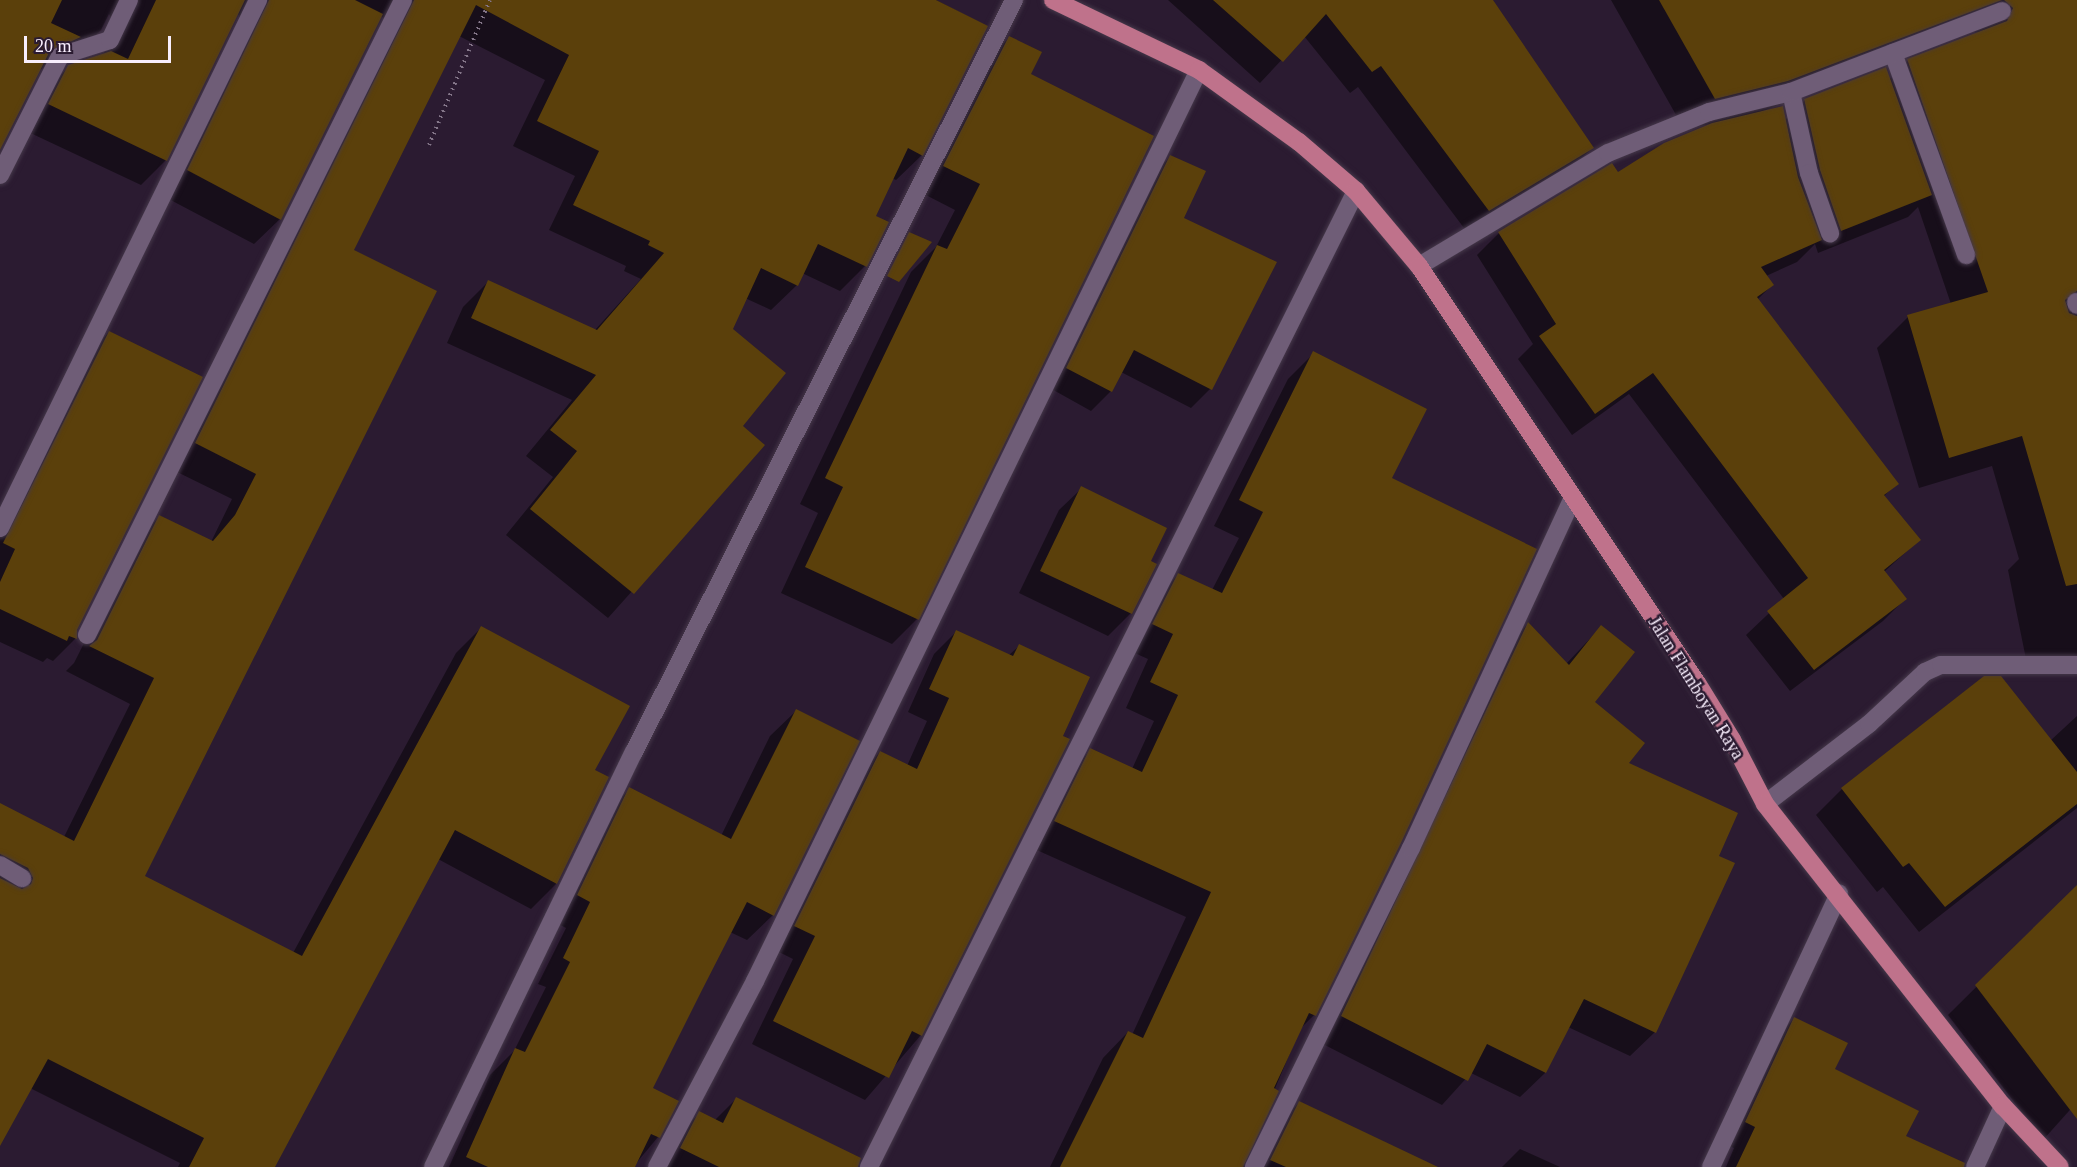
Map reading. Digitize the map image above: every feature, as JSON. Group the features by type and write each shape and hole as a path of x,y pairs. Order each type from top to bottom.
{"main road":[{"name":"Jalan Flamboyan Raya","path":"1053,0 1199,70 1299,142 1356,191 1419,266 1572,500 1703,693 1764,804 1839,894 2003,1106 2060,1167"}],"street":[{"path":"0,175 60,56 110,40 129,0"},
{"path":"0,528 258,0"},
{"path":"87,635 403,0"},
{"path":"433,1167 634,752 1014,0"},
{"path":"1419,266 1608,153 1708,112 1791,92 2002,11"},
{"path":"1893,53 1966,255"},
{"path":"657,1167 755,981 1199,70"},
{"path":"1791,92 1809,173 1830,233"},
{"path":"869,1167 1356,191"},
{"path":"1254,1167 1411,848 1572,500"},
{"path":"1764,804 1869,724 1925,672 1941,665 2077,665"},
{"path":"0,866 22,879"},
{"path":"1710,1167 1839,894"},
{"path":"1975,1167 2003,1106"}],"path":[{"path":"429,145 490,0"}],"building":[{"path":"0,0 62,0 51,23 81,37 50,51 0,150"},
{"path":"156,0 245,0 167,161 48,104 68,65 111,51 128,59"},
{"path":"269,0 355,0 383,14 281,220 187,170"},
{"path":"414,0 936,0 988,26 923,156 908,148 876,216 889,222 867,267 818,244 798,286 761,268 733,329 786,373 743,426 765,445 634,594 530,509 577,451 550,430 596,375 471,318 488,280 597,330 664,253 648,245 650,241 573,205 599,151 537,121 569,55 476,5 354,250 437,291 145,876 302,956 481,626 630,706 595,770 609,777 557,884 455,830 275,1167 189,1167 204,1138 48,1059 0,1146 0,878 22,889 31,884 33,878 28,868 0,854 0,803 74,841 154,678 89,646 97,640 159,515 213,541 235,515 256,474 195,443"},
{"path":"1213,0 1493,0 1594,148 1489,211 1381,66 1372,72 1326,14 1283,62"},
{"path":"1659,0 2002,0 1788,81 1715,99"},
{"path":"2004,0 2077,0 2077,291 2065,300 2069,313 2077,316 2077,584 2066,586 2022,436 1949,458 1907,315 1988,292 1907,59 2007,21 2013,8"},
{"path":"1009,36 1042,52 1031,74 1154,136 919,620 805,567 843,487 825,478 937,245 947,249 980,184 943,166"},
{"path":"1886,67 1932,195 1841,231 1820,170 1804,99"},
{"path":"1783,106 1798,177 1822,240 1761,267 1774,285 1757,297 1899,484 1884,495 1921,540 1884,570 1907,599 1814,670 1767,611 1808,578 1653,373 1595,414 1539,336 1556,324 1498,232 1612,163 1618,172 1664,143 1712,123"},
{"path":"1170,155 1206,171 1184,218 1277,262 1212,390 1134,350 1112,392 1066,368"},
{"path":"909,232 932,242 899,282 887,276"},
{"path":"109,331 203,377 77,630 77,639 69,636 67,641 0,609 0,582 15,549 3,543"},
{"path":"1313,351 1427,409 1392,478 1537,549 1401,843 1316,1016 1309,1013 1274,1088 1279,1091 1243,1167 1060,1167 1128,1031 1143,1038 1211,892 1054,821 1090,748 1142,772 1178,695 1150,682 1173,634 1152,624 1178,573 1222,593 1263,512 1239,500"},
{"path":"1081,486 1167,528 1151,561 1157,564 1132,614 1040,571"},
{"path":"1528,622 1569,665 1601,625 1635,652 1595,702 1645,743 1629,763 1738,813 1719,856 1735,863 1656,1033 1584,999 1546,1073 1487,1044 1468,1081 1341,1016"},
{"path":"956,630 1013,656 1019,644 1090,677 1063,736 1070,739 922,1036 912,1031 889,1078 773,1021 815,936 794,926 880,751 917,769 949,698 929,689"},
{"path":"1984,676 2001,676 2077,772 2077,804 1945,907 1909,863 1903,867 1841,788"},
{"path":"796,709 860,741 774,916 747,902 702,990 653,1088 679,1101 660,1138 651,1134 635,1167 488,1167 466,1157 515,1048 525,1052 570,962 563,958 590,902 577,895 629,787 731,839"},
{"path":"2077,885 2077,1119 1975,985"},
{"path":"1794,1017 1848,1043 1835,1069 1919,1111 1906,1136 1965,1163 1964,1167 1736,1167 1755,1127 1745,1122"},
{"path":"736,1097 861,1158 858,1167 719,1167 680,1148 699,1111 723,1123"},
{"path":"1299,1101 1438,1167 1286,1167 1270,1160"}]}
